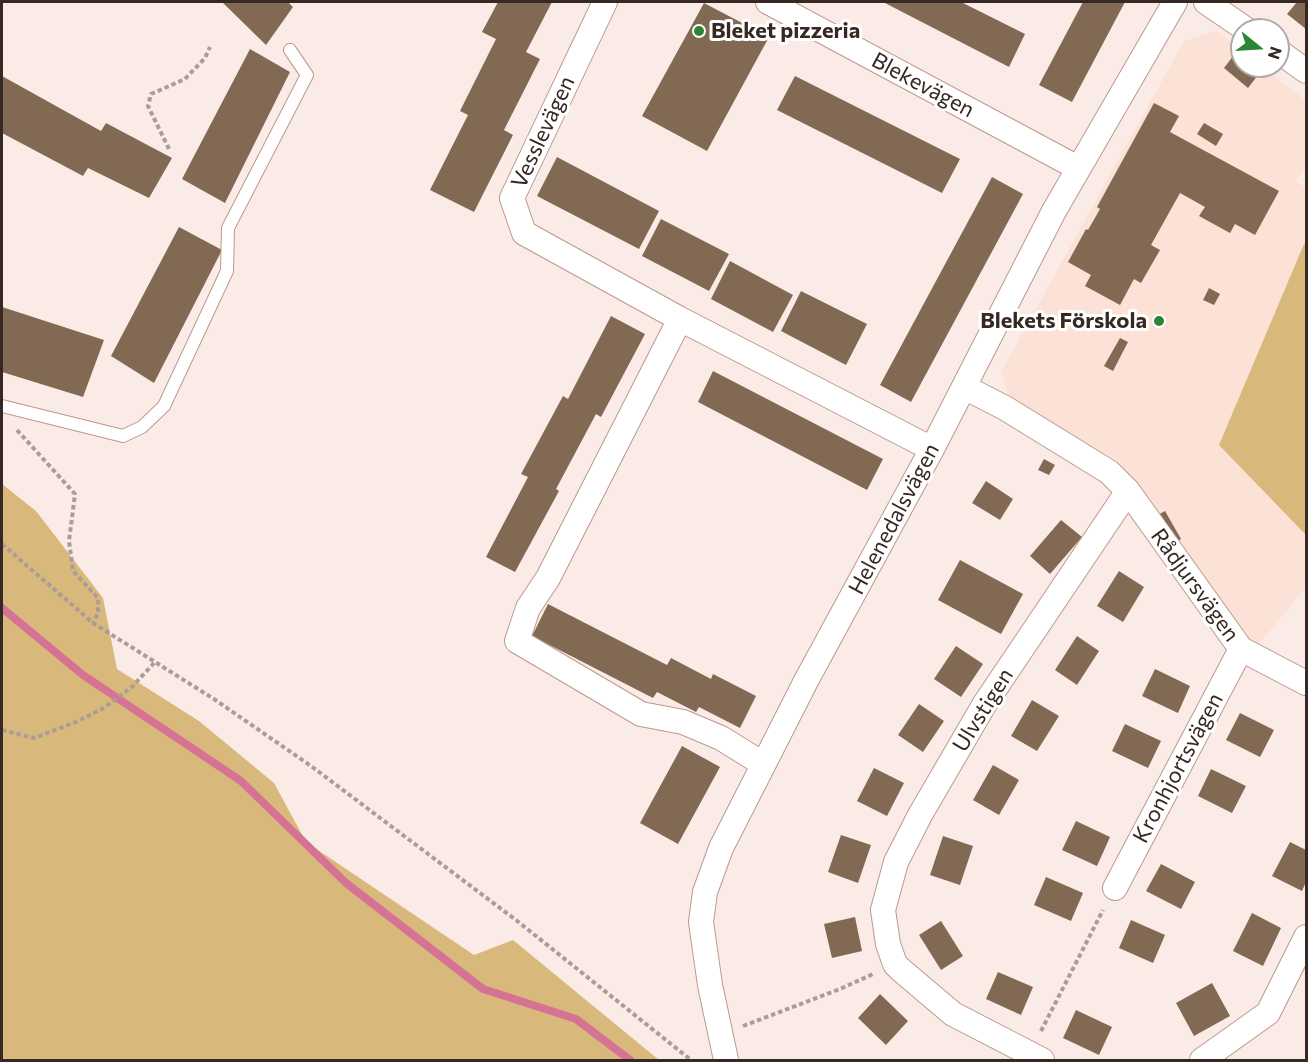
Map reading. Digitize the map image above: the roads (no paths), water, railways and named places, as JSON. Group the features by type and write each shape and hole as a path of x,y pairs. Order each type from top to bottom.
{"street":[{"name":"Vesslevägen","path":"605,2 512,198 524,233 680,319 932,449"},
{"name":"Blekevägen","path":"768,2 1078,168"},
{"name":"Helenedalsvägen","path":"726,1060 710,985 701,922 705,892 721,848 763,764 932,449 1054,211 1175,2"},
{"path":"1206,2 1230,18"},
{"path":"1290,60 1306,71"},
{"path":"680,319 548,578 528,608 517,641 641,714 683,722 721,738 763,764"},
{"path":"964,387 1005,408 1109,472 1128,491"},
{"name":"Rådjursvägen","path":"1128,491 1241,649 1306,683"},
{"name":"Ulvstigen","path":"1035,1057 953,1014 895,964 888,944 883,910 896,862 920,815 984,705 1128,491"},
{"name":"Kronhjortsvägen","path":"1114,888 1241,649"},
{"path":"1202,1060 1268,1012 1306,937"}],"lane":[{"path":"2,406 123,436 142,427 164,406 227,272 228,228 307,75 290,50"}],"waterway":[{"path":"2,608 83,675 241,781 346,883 483,989 576,1019 630,1060"}],"place":[{"name":"Bleket pizzeria","path":"699,31"},
{"name":"Blekets Förskola","path":"1159,321"}]}
